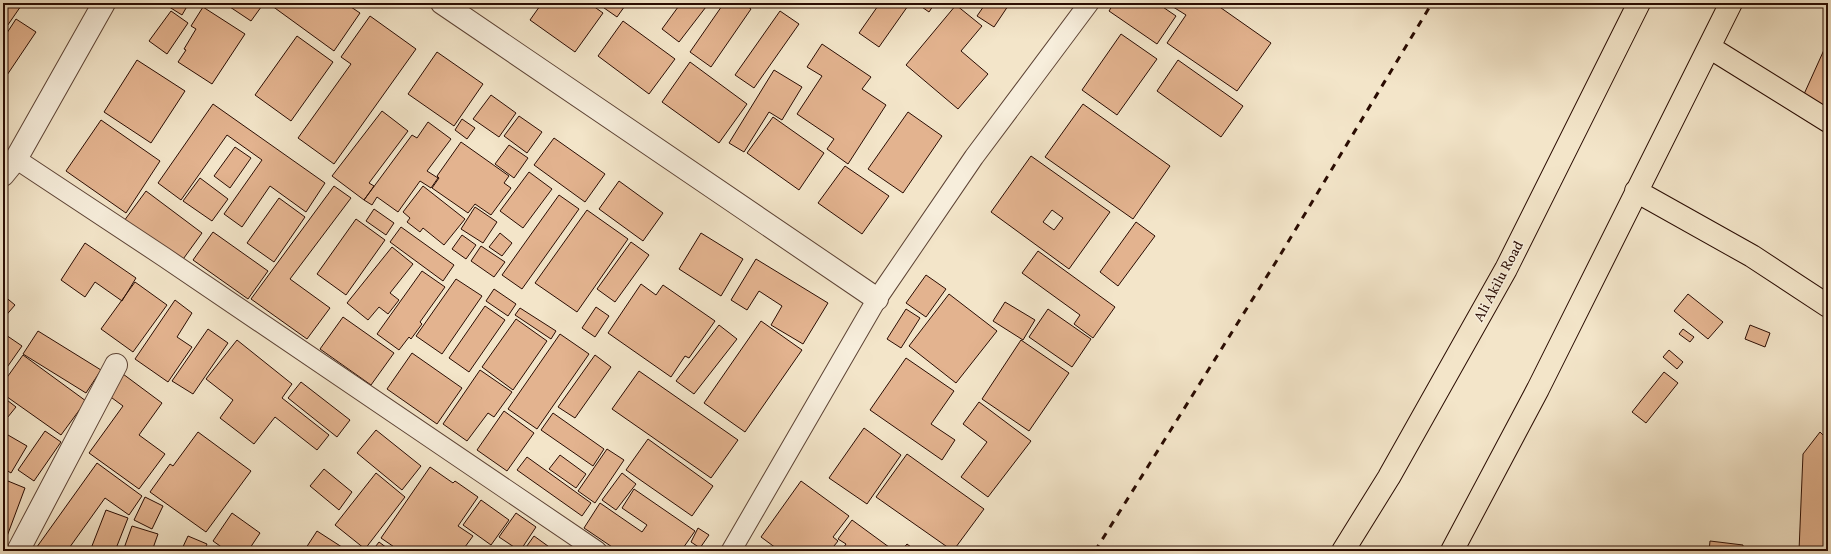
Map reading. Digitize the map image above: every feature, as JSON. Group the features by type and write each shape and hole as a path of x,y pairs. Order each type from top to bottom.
{"main road":[{"name":"Ali Akilu Road","path":"1342,551 1389,476 1506,269 1639,3"},
{"path":"1452,551 1538,389 1731,3"},
{"path":"1709,47 1828,121"},
{"path":"1636,191 1752,256 1828,306"}],"street":[{"path":"9,167 104,3"},
{"path":"442,3 877,300"},
{"path":"18,551 116,365"}],"lane":[{"path":"731,551 877,300 974,157 1089,3"},
{"path":"9,167 164,257 597,551"}],"building":[{"path":"3,3 23,3 3,32"},
{"path":"163,3 189,3 182,15"},
{"path":"224,3 264,3 251,21"},
{"path":"268,3 345,3 360,13 334,51"},
{"path":"542,3 589,3 603,13 575,52 530,20"},
{"path":"597,3 627,3 617,17"},
{"path":"681,3 709,3 679,42 662,29"},
{"path":"724,3 743,3 751,9 711,67 690,52"},
{"path":"880,3 910,3 879,47 859,33"},
{"path":"920,3 935,3 929,12 919,5"},
{"path":"986,3 1010,3 994,27 977,16"},
{"path":"1114,3 1157,3 1176,16 1157,44 1109,11"},
{"path":"1171,3 1214,3 1271,43 1237,91 1167,43 1186,15 1170,5"},
{"path":"956,5 982,26 961,51 988,74 958,109 906,65"},
{"path":"203,7 245,34 212,84 178,62 186,50 184,49 196,29 191,26"},
{"path":"171,11 188,23 167,54 149,41"},
{"path":"780,11 799,24 754,88 735,75"},
{"path":"370,16 416,49 334,164 298,138 351,64 341,57"},
{"path":"16,19 36,32 3,81 3,39"},
{"path":"623,21 675,59 649,94 598,56"},
{"path":"1121,34 1157,59 1117,115 1082,90"},
{"path":"297,36 333,62 291,121 255,95"},
{"path":"1828,41 1828,116 1800,103"},
{"path":"822,44 871,77 862,89 886,105 848,164 827,149 834,139 797,114 822,76 807,67"},
{"path":"437,52 483,84 454,126 408,94"},
{"path":"137,60 185,91 151,143 104,112"},
{"path":"1178,60 1243,106 1221,137 1157,91"},
{"path":"690,62 747,104 719,143 662,102"},
{"path":"774,70 802,87 782,120 769,112 744,152 729,143"},
{"path":"491,95 516,113 499,137 473,119"},
{"path":"213,104 325,183 306,212 270,186 242,227 224,214 262,160 227,135 181,200 158,183"},
{"path":"1083,104 1170,166 1133,219 1045,157"},
{"path":"382,111 408,131 369,183 374,186 364,200 332,176"},
{"path":"908,112 942,136 903,193 868,169"},
{"path":"519,116 542,132 527,153 504,136"},
{"path":"773,117 824,153 799,190 747,153"},
{"path":"462,119 475,128 467,139 455,130"},
{"path":"101,120 160,161 126,213 66,171"},
{"path":"428,122 451,139 427,171 438,178 431,188 420,181 398,212 377,197 372,205 364,200 412,135 417,138"},
{"path":"554,138 605,174 585,202 534,165"},
{"path":"461,142 509,176 504,183 511,188 491,215 475,204 468,213 432,188 439,178 437,176"},
{"path":"509,145 528,158 514,178 495,164"},
{"path":"235,147 251,158 230,188 214,176"},
{"path":"1031,156 1110,212 1069,269 991,212","holes":["1052,210 1063,218 1054,230 1043,222"]},
{"path":"845,166 889,196 862,234 818,203"},
{"path":"529,172 552,189 523,228 500,211"},
{"path":"200,178 228,199 212,221 183,201"},
{"path":"619,181 663,213 643,241 599,209"},
{"path":"334,186 351,198 290,279 330,308 307,339 251,299"},
{"path":"423,186 465,219 444,245 423,228 420,232 407,222 410,218 403,212"},
{"path":"146,191 202,233 181,262 124,221"},
{"path":"559,195 579,209 522,289 502,275"},
{"path":"279,198 305,217 274,262 247,243"},
{"path":"475,207 497,222 483,243 461,229"},
{"path":"374,209 394,223 386,235 366,221"},
{"path":"587,210 628,239 577,312 535,283"},
{"path":"356,219 385,240 346,295 317,274"},
{"path":"1136,222 1155,236 1118,286 1100,272"},
{"path":"401,227 454,265 443,281 390,242"},
{"path":"213,232 268,271 248,299 193,260"},
{"path":"500,233 512,243 502,256 489,247"},
{"path":"701,233 743,259 721,296 679,269"},
{"path":"462,235 476,245 466,259 452,249"},
{"path":"631,242 649,255 615,302 597,289"},
{"path":"85,243 136,278 122,301 95,282 85,297 61,280"},
{"path":"481,246 505,262 494,277 471,261"},
{"path":"392,247 413,264 390,293 399,300 388,314 379,307 368,320 347,303"},
{"path":"1038,251 1115,307 1093,338 1074,324 1080,315 1022,273"},
{"path":"756,259 828,303 803,344 771,325 782,306 759,291 747,310 731,300"},
{"path":"422,271 445,287 420,322 422,324 411,339 409,337 399,350 377,334"},
{"path":"926,275 946,289 926,317 906,303"},
{"path":"456,279 482,296 442,354 416,336"},
{"path":"135,282 167,305 133,352 101,329"},
{"path":"641,284 656,295 663,285 715,321 689,358 685,356 671,377 608,333"},
{"path":"494,289 516,304 508,316 486,301"},
{"path":"949,294 997,331 956,383 909,346"},
{"path":"1688,294 1723,322 1708,339 1674,311"},
{"path":"3,295 15,305 3,319"},
{"path":"175,300 192,313 177,337 192,347 168,382 135,359"},
{"path":"1005,302 1035,320 1023,340 993,321"},
{"path":"485,306 505,320 469,372 449,358"},
{"path":"596,307 609,316 595,337 582,328"},
{"path":"520,308 556,331 551,339 515,315"},
{"path":"906,309 920,318 901,348 887,339"},
{"path":"1048,309 1091,339 1072,367 1029,337"},
{"path":"343,317 394,353 371,385 320,349"},
{"path":"516,319 547,341 513,390 482,367"},
{"path":"761,321 802,350 745,432 704,403"},
{"path":"719,325 737,339 694,394 676,381"},
{"path":"1750,325 1770,333 1765,347 1745,339"},
{"path":"208,329 228,343 193,394 172,381"},
{"path":"1683,329 1694,337 1690,342 1679,334"},
{"path":"38,331 101,370 86,393 23,354"},
{"path":"3,333 22,346 3,373"},
{"path":"560,334 589,354 537,429 508,409"},
{"path":"237,340 292,384 282,398 329,435 317,450 275,417 254,444 220,418 233,400 206,379"},
{"path":"1021,340 1069,373 1029,431 982,399"},
{"path":"1669,350 1683,362 1677,369 1663,357"},
{"path":"412,353 462,388 437,424 387,389"},
{"path":"23,355 86,401 61,435 3,394 3,383"},
{"path":"595,355 611,367 575,418 558,407"},
{"path":"906,358 954,391 931,424 955,440 942,460 870,410"},
{"path":"480,370 512,392 494,417 488,413 467,441 443,424"},
{"path":"639,371 738,440 711,478 612,409"},
{"path":"1664,372 1678,383 1646,423 1632,412"},
{"path":"123,374 162,403 139,435 165,454 139,489 89,453 123,406 108,395"},
{"path":"301,382 350,420 337,437 288,398"},
{"path":"3,397 16,407 3,423"},
{"path":"979,402 1031,441 988,497 961,477 987,442 963,424"},
{"path":"504,411 534,433 507,471 477,450"},
{"path":"553,413 604,449 593,466 541,430"},
{"path":"864,428 901,455 867,504 829,478"},
{"path":"376,430 421,466 402,490 357,453"},
{"path":"45,431 61,442 34,481 18,470"},
{"path":"198,432 251,471 206,532 150,492 170,464 173,466"},
{"path":"1820,432 1828,440 1828,551 1799,551 1803,454"},
{"path":"8,435 27,446 11,473 3,468 3,444"},
{"path":"648,439 713,486 692,516 626,470"},
{"path":"607,449 624,460 595,503 578,491"},
{"path":"907,454 984,509 953,551 876,497"},
{"path":"560,455 586,474 576,488 549,469"},
{"path":"527,457 591,503 582,516 517,470"},
{"path":"97,463 142,496 129,515 105,498 67,551 34,551"},
{"path":"430,467 453,483 455,481 478,497 458,526 473,536 462,551 400,551 381,538"},
{"path":"324,469 352,492 339,510 310,486"},
{"path":"376,473 405,497 365,549 335,525"},
{"path":"622,473 636,484 616,510 602,500"},
{"path":"3,479 25,488 3,547"},
{"path":"801,481 849,516 833,537 838,541 834,546 839,551 780,551 761,537"},
{"path":"634,489 695,531 681,551 618,551 584,528 600,503 642,532 647,525 622,508"},
{"path":"145,497 163,506 152,529 134,520"},
{"path":"481,500 509,520 491,545 463,525"},
{"path":"106,510 128,518 115,551 90,551"},
{"path":"232,513 260,533 248,551 227,551 213,541"},
{"path":"516,513 536,527 520,551 499,537"},
{"path":"852,520 893,550 841,551 846,544 838,539"},
{"path":"132,526 158,534 152,551 123,551"},
{"path":"698,528 709,535 700,548 691,542"},
{"path":"317,531 348,551 304,551"},
{"path":"188,536 207,544 204,551 181,551"},
{"path":"534,536 552,549 550,551 524,550"},
{"path":"1710,541 1743,545 1743,551 1709,551"},
{"path":"379,542 391,551 372,551"},
{"path":"907,544 916,551 901,551"}],"railway":[{"path":"1095,551 1279,257 1432,3"}]}
